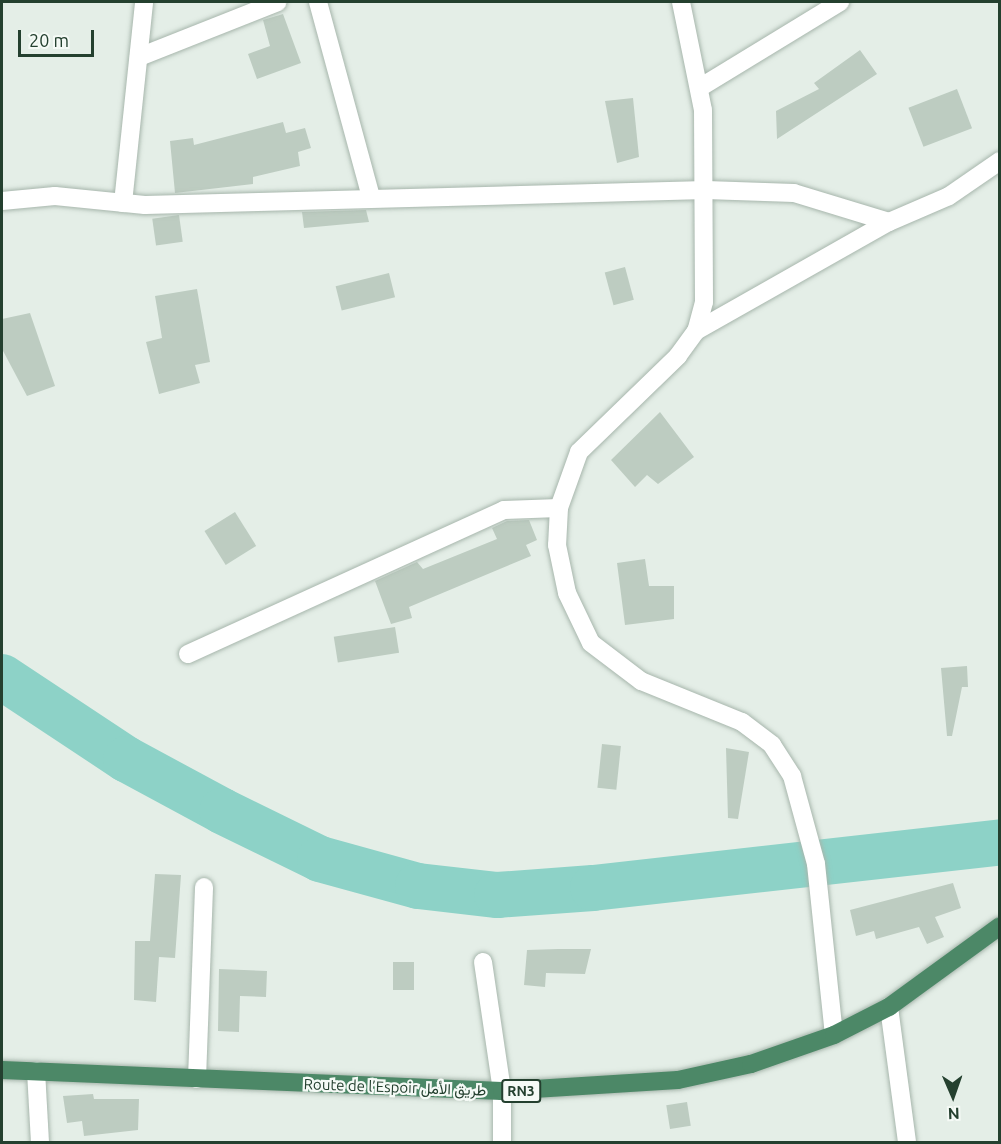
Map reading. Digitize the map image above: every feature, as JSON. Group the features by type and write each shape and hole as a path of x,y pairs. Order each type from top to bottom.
{"highway":[{"name":"Route de l’Espoir طريق الأمل","path":"2,1070 502,1091 678,1080 751,1064 834,1035 889,1007 999,926"}],"street":[{"path":"123,203 144,2"},
{"path":"139,57 278,2"},
{"path":"318,2 371,197"},
{"path":"681,2 701,87 706,190 707,271 696,331"},
{"path":"701,87 840,2"},
{"path":"834,1035 816,864 792,776 772,745 742,722 641,681 591,643 567,593 557,545 559,508 579,452 678,356 696,331 889,222 949,196 999,161"},
{"path":"2,201 55,196 123,203 706,190 794,193 889,222"},
{"path":"188,654 504,510 559,508"},
{"path":"196,1079 204,886"},
{"path":"483,962 502,1091 502,1143"},
{"path":"889,1007 907,1143"},
{"path":"36,1071 40,1143"}],"building":[{"path":"283,14 301,63 257,79 248,54 270,46 263,20"},
{"path":"860,50 877,74 777,139 776,111 819,89 814,83"},
{"path":"957,89 972,128 924,147 908,108"},
{"path":"633,98 639,157 617,163 605,101"},
{"path":"283,122 286,133 305,128 311,148 298,152 300,166 253,177 253,184 175,193 170,141 193,138 194,145"},
{"path":"366,210 369,222 304,228 302,212"},
{"path":"179,215 183,242 156,245 152,219"},
{"path":"625,267 634,300 614,305 605,272"},
{"path":"389,273 395,297 342,311 336,286"},
{"path":"197,289 210,362 195,365 200,383 159,394 146,342 162,338 155,296"},
{"path":"30,313 55,386 27,396 2,349 2,319"},
{"path":"660,412 694,457 658,484 647,475 635,487 611,460"},
{"path":"235,512 256,546 226,565 204,531"},
{"path":"529,520 537,540 526,545 531,556 409,607 412,618 391,624 375,581 417,562 423,569 497,539 492,528 507,521"},
{"path":"645,559 649,586 674,586 674,619 625,625 617,563"},
{"path":"395,627 399,653 338,662 334,637"},
{"path":"967,666 968,687 962,687 952,736 947,736 941,668"},
{"path":"602,744 621,746 616,790 597,788"},
{"path":"726,748 749,752 738,819 728,818"},
{"path":"155,874 181,875 175,958 159,957 156,1002 134,1000 135,941 150,941"},
{"path":"953,883 961,908 935,917 944,937 927,944 919,927 876,939 874,931 856,936 850,910"},
{"path":"591,949 585,974 546,973 545,987 524,985 527,950"},
{"path":"393,962 414,962 414,990 393,990"},
{"path":"219,969 267,971 266,997 240,996 239,1032 218,1031"},
{"path":"93,1094 94,1099 139,1099 138,1130 84,1136 82,1121 67,1123 63,1096"},
{"path":"687,1102 691,1126 670,1129 666,1105"}],"waterway":[{"path":"2,677 126,759 222,811 320,859 418,886 497,895 593,888 1000,842"}]}
